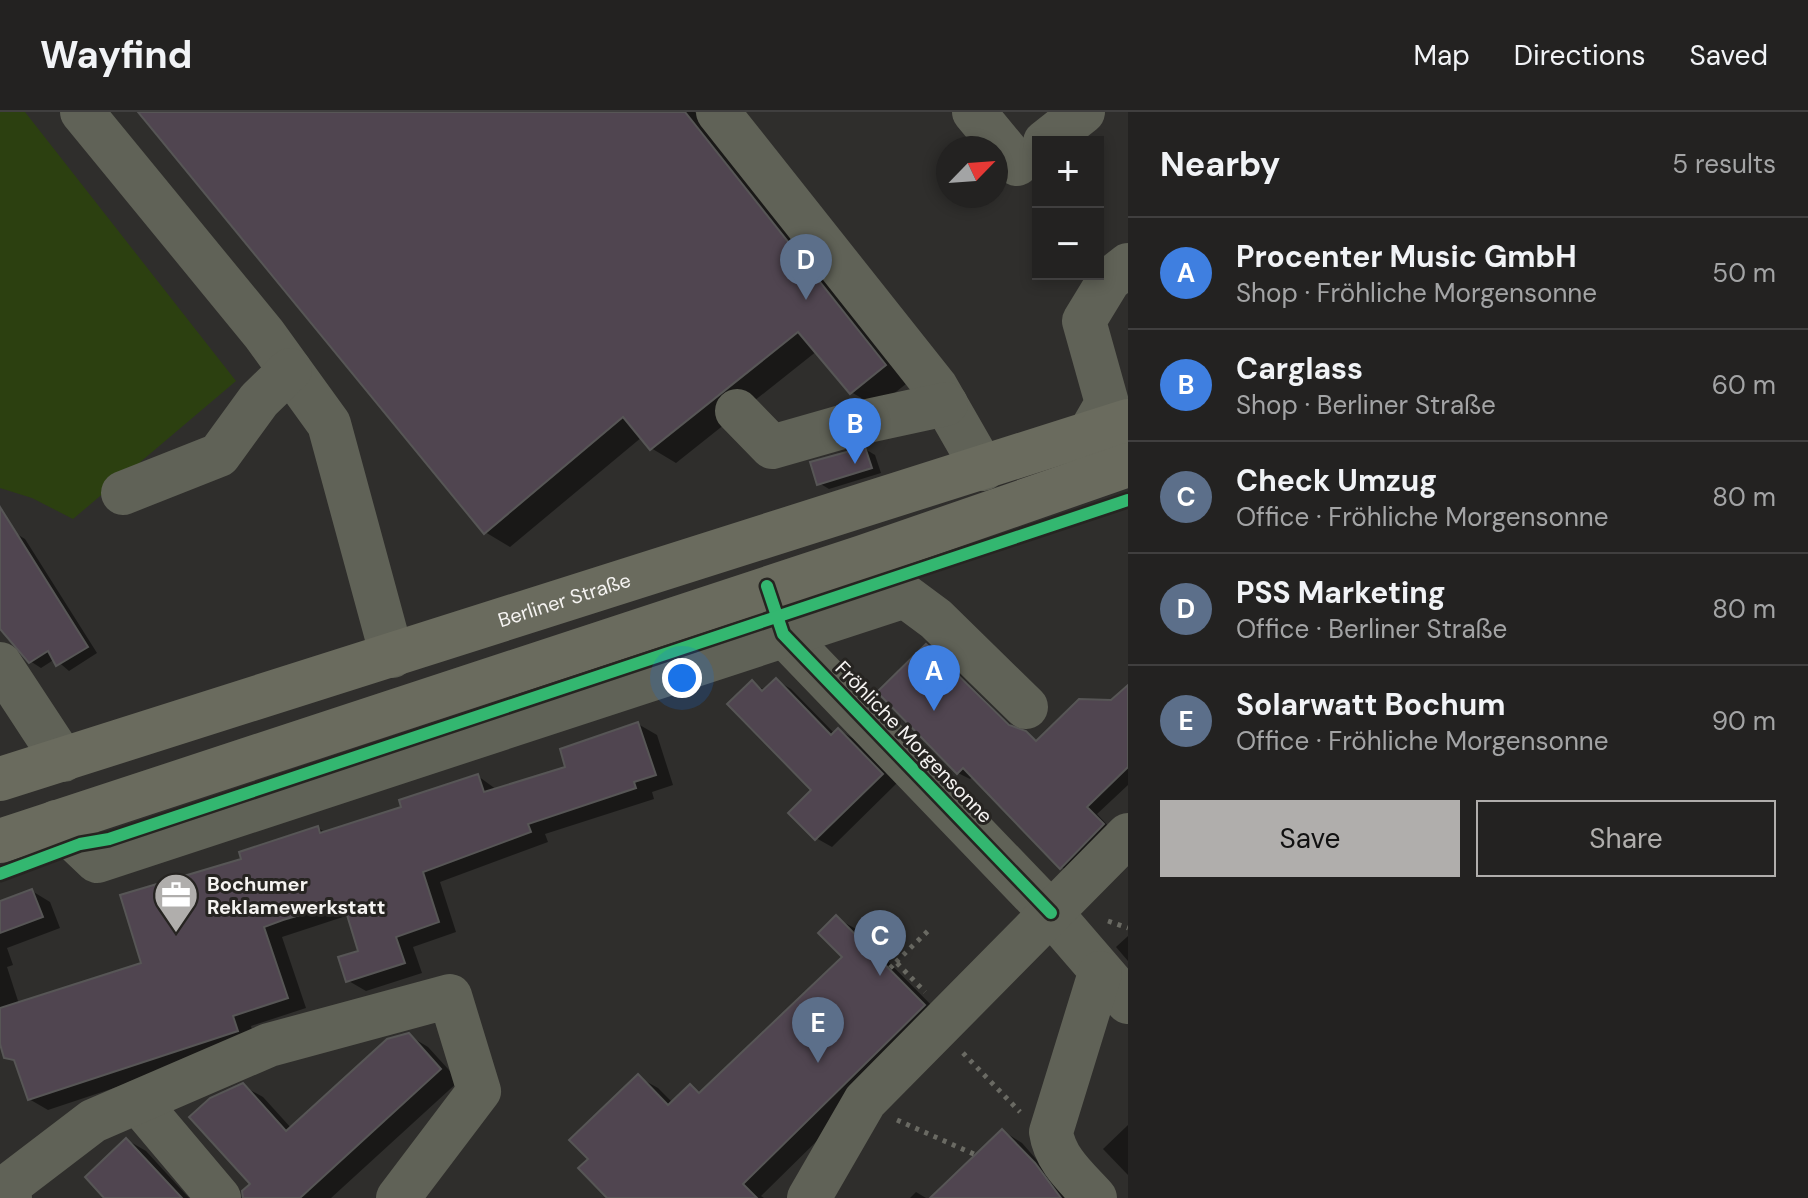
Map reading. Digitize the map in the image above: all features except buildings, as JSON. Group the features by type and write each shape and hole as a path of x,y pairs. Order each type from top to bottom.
{"main road":[{"name":"Berliner Straße","path":"0,779 1128,421"},
{"path":"0,841 1128,465"}],"street":[{"path":"82,112 290,370 329,424 392,656"},
{"path":"718,112 946,404 983,469"},
{"path":"974,112 1032,159"},
{"path":"1059,136 1083,112"},
{"path":"1088,436 1107,403 1084,321 1112,271"},
{"path":"123,493 219,455 259,400 290,370"},
{"path":"737,411 772,447 849,425 946,404"},
{"name":"Fröhliche Morgensonne","path":"767,586 783,634 1051,913 1114,987"},
{"path":"56,822 97,861 905,596 936,619 1026,707"},
{"path":"0,664 63,760"},
{"path":"809,1198 865,1101 1128,835"},
{"path":"1095,1198 1063,1163 1053,1146 1051,1132 1114,987"},
{"path":"10,1198 0,1192 93,1121 269,1045 450,996 479,1091 398,1198"},
{"path":"138,1102 219,1198"}],"path":[{"path":"890,968 931,928"},
{"path":"896,962 1033,1125 1051,1132"},
{"path":"865,1101 887,1115 976,1155"}],"green space":[{"path":"0,112 25,112 236,381 73,519 32,498 0,488"}],"cycle path":[{"path":"0,874 80,844 109,839 1128,500"},
{"path":"767,586 783,634 1051,913"}],"place":[{"name":"PSS Marketing","path":"806,300"},
{"name":"Carglass","path":"855,464"},
{"name":"Procenter Music GmbH","path":"934,711"},
{"name":"Bochumer Reklamewerkstatt","path":"176,934"},
{"name":"Check Umzug","path":"880,976"},
{"name":"Solarwatt Bochum","path":"818,1063"}]}
